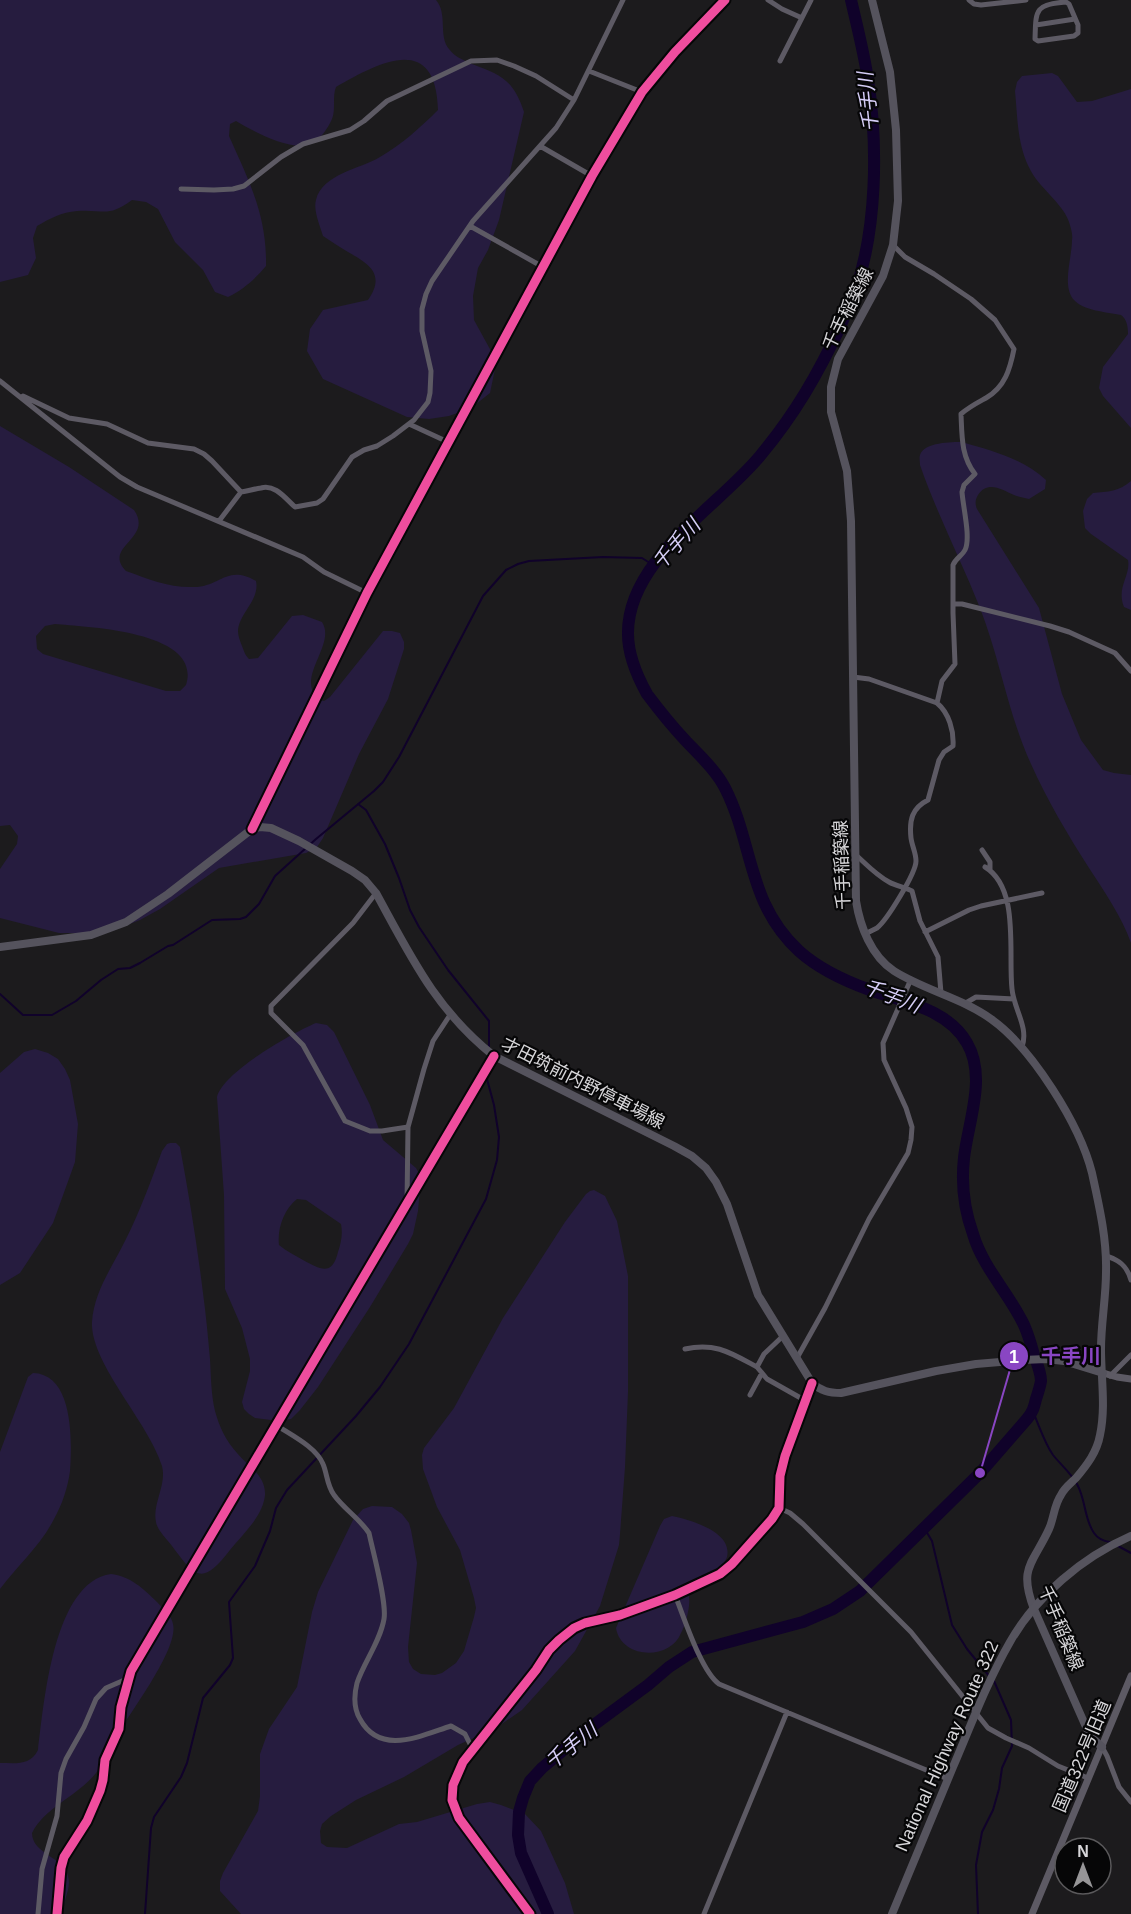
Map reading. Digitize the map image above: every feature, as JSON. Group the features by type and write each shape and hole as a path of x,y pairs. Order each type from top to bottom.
{"highway":[{"name":"National Highway Route 322","path":"892,1914 975,1713 1010,1642 1034,1609 1065,1577 1106,1548 1127,1537"}],"main road":[{"name":"千手稲築線","path":"872,0 890,72 896,130 898,201 893,245 883,276 838,359 831,387 831,412 847,471 851,521 856,901 859,919 865,934 879,958 892,970 988,1017 1004,1028 1022,1047 1035,1062 1078,1135 1091,1171 1106,1256 1101,1350 1107,1374 1103,1420 1093,1456 1061,1493 1050,1526 1032,1560 1026,1577 1028,1593 1034,1609 1090,1736 1102,1747"},
{"name":"才田筑前内野停車場線","path":"252,829 271,828 299,841 365,880 376,893 426,983 450,1015 475,1041 494,1056 674,1146 692,1156 706,1168 727,1204 758,1295 812,1383"},
{"path":"0,947 91,935 126,922 168,894 252,829"},
{"path":"812,1383 829,1393 841,1393 976,1364 1046,1359 1076,1364 1107,1374"}],"street":[{"path":"219,521 241,492 270,487 277,490 295,507 317,503 323,499 352,457 377,446 409,424 428,402 430,371 422,331 422,309 426,294 473,221 556,128 574,100 623,0"},
{"path":"252,829 367,593 592,176 642,92 675,52 725,0"},
{"path":"768,0 802,18"},
{"path":"780,61 811,0"},
{"path":"969,0 981,5 1026,0"},
{"path":"1057,2 1066,2 1075,19 1079,30 1074,36 1038,41 1035,39 1036,16 1039,9 1057,2"},
{"path":"1036,25 1075,19"},
{"path":"181,189 233,189 244,186 303,144 350,130 387,101 471,61 497,60 514,66 536,76 574,100"},
{"path":"589,71 642,92"},
{"path":"540,146 592,176"},
{"path":"470,226 543,267"},
{"path":"893,245 905,257 971,298 995,320 1014,349 1010,369 1002,383 989,397 961,414 962,440 967,464 975,474 964,485 962,492 968,543 964,554 955,560 953,565 954,604 952,613 955,664 942,681 937,704"},
{"path":"0,381 120,477 137,487 303,557 324,572 367,593"},
{"path":"13,391 69,418 106,424 148,443 194,449 212,461 241,492"},
{"path":"409,424 448,442"},
{"path":"954,604 962,604 1069,632 1115,653 1131,671"},
{"path":"853,676 869,679 937,704 948,718 953,746 944,752 939,760 928,800 918,805 913,812 911,839 916,860 915,871 884,921 877,928 865,934"},
{"path":"982,850 990,862 987,868 999,879 1007,900 1012,991 1025,1031 1022,1047"},
{"path":"856,855 873,872 892,884 912,891 925,932 938,957 941,993"},
{"path":"376,893 353,923 271,1006 270,1010 303,1045 345,1121 370,1131 408,1127"},
{"path":"925,932 969,910 1042,893"},
{"path":"797,1359 869,1219 908,1153 912,1126 884,1060 883,1043 911,979"},
{"path":"963,1004 976,997 1014,999"},
{"path":"407,1204 408,1127 434,1041 450,1015"},
{"path":"57,1914 64,1857 87,1821 104,1780 105,1760 119,1729 121,1707 131,1671 494,1056"},
{"path":"1106,1256 1117,1259 1127,1269 1131,1280"},
{"path":"757,1367 765,1354 783,1336"},
{"path":"685,1349 707,1346 730,1353 757,1367 767,1379 806,1401"},
{"path":"1107,1374 1131,1355"},
{"path":"750,1395 762,1373"},
{"path":"1107,1374 1131,1379"},
{"path":"531,1914 459,1818 452,1800 453,1785 462,1762 476,1748 537,1670 549,1650 574,1628 585,1623 620,1615 675,1595 720,1574 732,1564 779,1508 780,1476 785,1456 812,1383"},
{"path":"276,1425 314,1451 322,1461 331,1492 369,1533 384,1618 357,1684 356,1713 361,1722 378,1737 391,1741 412,1738 451,1726 465,1734 470,1744 476,1748"},
{"path":"779,1508 790,1513 803,1524 911,1632 988,1728 1029,1748 1058,1766 1088,1778"},
{"path":"675,1595 700,1655 712,1679 718,1684 948,1779"},
{"name":"国道322号旧道","path":"1032,1914 1131,1676"},
{"path":"38,1914 42,1869 57,1816 66,1759 96,1699 106,1688 129,1678"},
{"path":"704,1914 787,1712"},
{"path":"1102,1747 1119,1787 1131,1802"}],"shaded area":[{"path":"0,0 436,0 442,12 444,38 449,49 459,58 506,80 516,93 524,112 499,220 488,250 478,268 473,296 474,320 491,351 495,369 490,393 471,408 449,416 429,419 407,417 323,379 307,351 310,329 323,310 368,300 375,283 373,271 363,261 323,236 316,213 316,200 320,191 334,178 388,152 438,110 435,85 427,70 416,62 402,60 386,63 369,69 336,87 332,119 318,140 311,144 303,146 283,143 236,121 230,124 229,136 250,183 260,214 266,248 266,266 249,283 228,297 215,292 203,270 175,242 158,209 146,202 132,200 111,211 66,213 37,226 33,238 36,258 28,275 0,282"},
{"path":"1052,73 1058,76 1077,102 1092,101 1131,89 1131,428 1103,396 1099,388 1103,367 1128,334 1126,321 1121,315 1089,309 1073,299 1068,286 1072,238 1069,222 1059,205 1036,179 1022,147 1015,91 1017,82 1022,76"},
{"path":"0,426 69,467 134,510 138,528 120,555 120,562 126,571 159,582 185,587 211,584 230,575 246,576 256,581 255,594 239,624 238,631 243,650 249,659 258,658 292,616 303,615 322,622 325,631 324,641 311,682 313,692 320,700 324,701 330,697 383,631 400,633 404,649 388,699 359,754 323,838 317,847 306,853 219,868 160,909 122,927 84,933 59,933 0,918 0,869 17,844 18,836 10,825 0,826","holes":["55,624 115,630 139,635 160,643 177,653 187,667 186,685 180,691 166,691 43,654 37,649 36,636 45,626"]},
{"path":"962,442 1017,461 1046,480 1045,489 1029,499 1000,489 986,488 978,495 976,505 1039,608 1062,694 1081,740 1103,770 1131,775 1131,943 1118,914 1073,843 1031,764 1016,726 980,608 920,465 920,455 927,447"},
{"path":"1131,481 1131,610 1124,607 1122,600 1128,560 1085,528 1083,511 1087,499 1093,493 1118,489"},
{"path":"316,1023 327,1025 334,1032 370,1105 383,1140 416,1168 421,1177 418,1211 413,1234 408,1244 318,1387 291,1419 279,1421 255,1418 244,1409 242,1402 250,1371 250,1359 242,1328 225,1289 224,1195 217,1097 222,1087 245,1065","holes":["297,1199 306,1200 341,1224 342,1235 339,1249 329,1268 315,1266 279,1245 279,1232 285,1214"]},
{"path":"35,1049 58,1059 70,1080 78,1124 75,1162 53,1223 20,1273 0,1285 0,1073 24,1052"},
{"path":"170,1143 176,1143 180,1147 190,1201 205,1310 215,1411 229,1443 256,1472 265,1488 261,1510 246,1531 212,1569 200,1574 187,1565 157,1525 155,1515 163,1480 162,1466 145,1431 100,1356 92,1322 100,1289 136,1218 162,1151"},
{"path":"594,1190 605,1196 617,1221 628,1276 628,1392 620,1534 619,1545 600,1606 575,1651 522,1710 496,1728 458,1745 404,1777 356,1800 331,1816 322,1824 320,1831 321,1843 327,1847 347,1848 399,1824 417,1822 477,1804 490,1802 501,1805 525,1814 541,1831 565,1883 574,1914 241,1914 220,1891 220,1881 258,1811 260,1754 269,1729 297,1687 318,1592 353,1520 363,1509 372,1506 392,1507 409,1523 417,1563 408,1647 409,1662 413,1669 421,1674 442,1673 456,1663 464,1651 476,1608 474,1598 460,1550 437,1507 423,1469 422,1455 424,1448 454,1408 503,1318 565,1222 586,1194"},
{"path":"33,1373 46,1376 56,1385 63,1397 70,1428 70,1471 62,1502 49,1528 0,1589 0,1452 28,1377"},
{"path":"672,1516 699,1524 717,1534 724,1541 727,1557 716,1572 689,1583 687,1616 675,1642 657,1652 636,1651 620,1638 616,1628 660,1526 664,1519"},
{"path":"111,1574 124,1577 152,1597 169,1615 173,1624 173,1635 161,1665 96,1773 45,1816 32,1833 37,1846 61,1864 68,1876 69,1886 63,1914 0,1914 0,1763 27,1761 38,1750 48,1676 64,1621 76,1598 91,1582"}],"waterway":[{"name":"千手川","path":"548,1914 521,1853 518,1835 519,1812 523,1798 530,1781 542,1768 591,1727 692,1652 803,1622 833,1609 860,1591 980,1473 1027,1419 1033,1409 1041,1381 1039,1368 1024,1325 983,1258 967,1215 963,1168 976,1085 976,1070 967,1043 959,1031 937,1014 861,986 824,969 799,951 782,933 760,893 734,809 725,788 712,769 647,694 634,665 628,642 632,607 642,582 678,536 742,475 784,425 824,360 855,292 868,241 874,187 874,159 868,80 851,0"},
{"path":"0,994 23,1015 52,1015 76,1001 118,969 130,968 140,963 212,920 246,917 259,904 275,876 383,782 399,757 483,596 506,570 529,561 603,557 642,558 653,565"},
{"path":"358,804 366,810 385,844 410,910 419,927 448,970 489,1021 489,1047"},
{"path":"145,1914 151,1828 154,1817 181,1777 187,1763 203,1698 233,1658 229,1602 255,1566 270,1531 276,1508 287,1490 356,1416 380,1387 409,1344 486,1199 497,1160 499,1137 487,1079 488,1070"},
{"path":"1033,1412 1053,1455 1077,1484 1091,1528 1097,1537 1110,1542"},
{"path":"926,1525 952,1625 967,1649 990,1677"},
{"path":"1118,1546 1131,1553"},
{"path":"978,1914 976,1865 982,1832 993,1810 1002,1768 1012,1746 1011,1720 994,1681"}],"cycle path":[{"path":"252,829 367,593 592,176 642,92 675,52 725,0"},
{"path":"57,1914 64,1857 87,1821 100,1791 105,1760 119,1729 121,1707 131,1671 494,1056"},
{"path":"530,1914 459,1818 452,1800 453,1785 463,1762 536,1670 549,1650 574,1628 585,1623 620,1615 675,1595 720,1574 732,1564 779,1508 780,1476 785,1456 812,1383"}],"place":[{"name":"千手川","path":"980,1473"}]}
